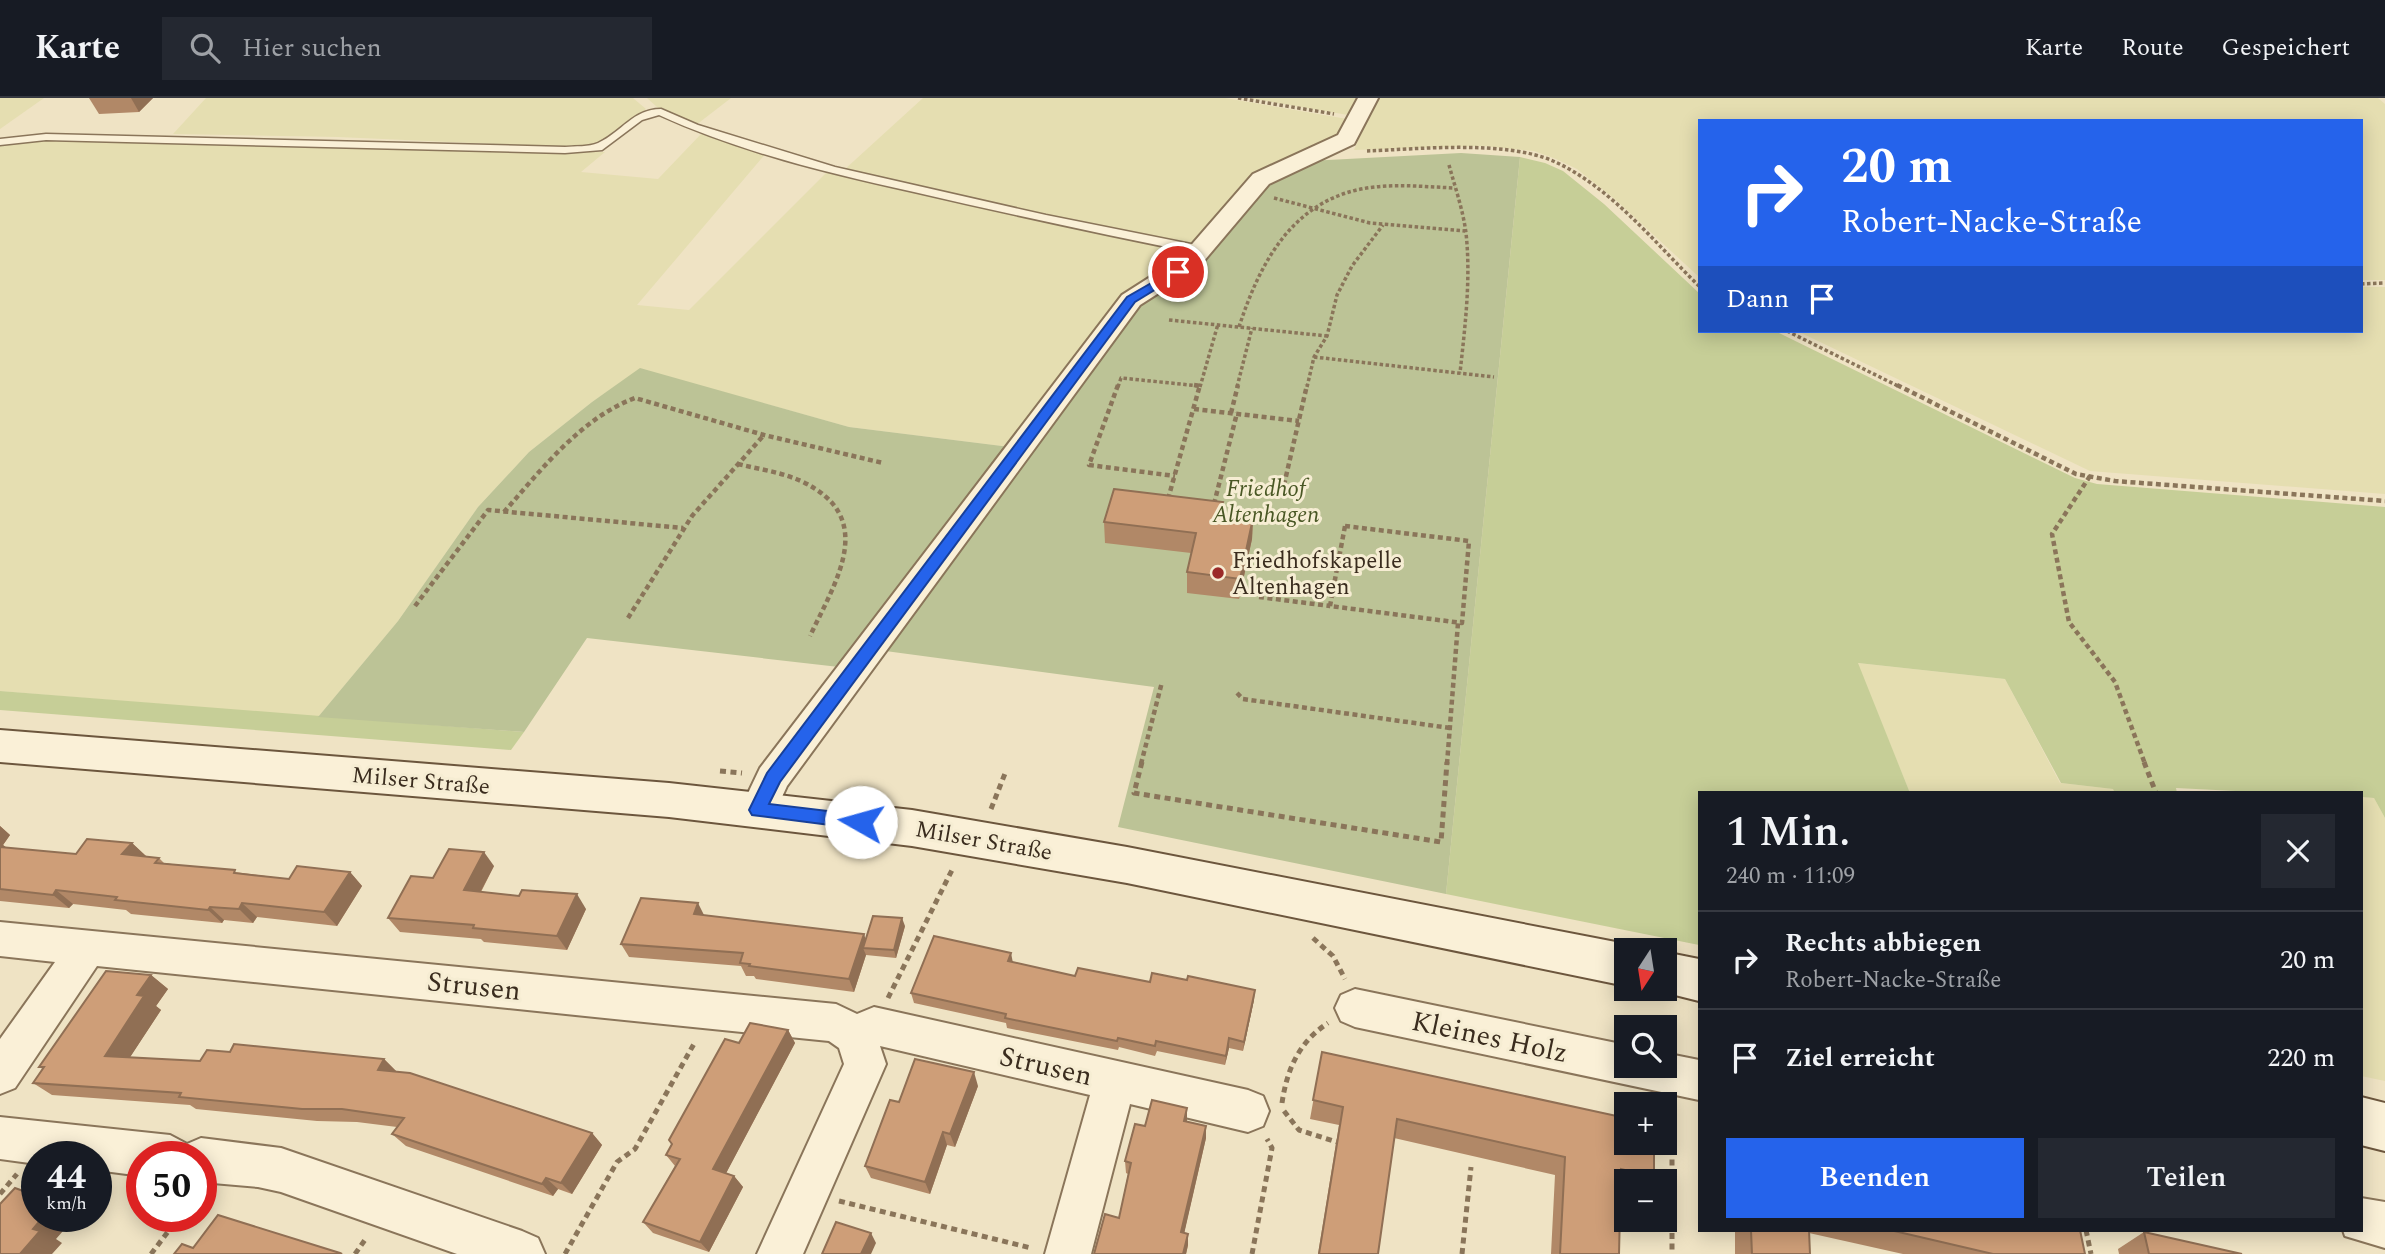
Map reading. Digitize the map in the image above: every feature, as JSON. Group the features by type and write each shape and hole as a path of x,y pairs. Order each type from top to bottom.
{"main road":[{"name":"Milser Straße","path":"0,746 670,800 912,828 1114,863 1614,963"},
{"path":"1677,976 1698,980"},
{"path":"2363,1122 2385,1127"}],"street":[{"path":"758,810 773,778 1131,300 1178,272 1261,179 1346,139 1368,98"},
{"name":"Strusen","path":"0,939 818,1020 1248,1111"},
{"path":"0,1074 89,946"},
{"name":"Kleines Holz","path":"1355,1007 1614,1062"},
{"path":"780,1254 862,1076 865,1063 865,1031"},
{"name":"Strusen","path":"1055,1252 1115,1081"},
{"path":"0,1138 126,1152"},
{"path":"217,1161 281,1170 522,1254"},
{"path":"2363,1220 2385,1225"}],"lane":[{"path":"0,142 46,137 565,150 598,148 638,118 651,112 661,112 694,127 832,170 1046,219 1200,250"}],"path":[{"path":"1238,98 1359,119"},
{"path":"1337,144 1355,151 1459,149 1530,154 1553,161 1610,201 1698,285"},
{"path":"1449,165 1465,231 1468,298 1461,373"},
{"path":"1239,327 1249,292 1261,266 1281,236 1299,216 1312,208 1363,188 1455,188"},
{"path":"1248,191 1383,225 1465,231"},
{"path":"1284,485 1314,357 1326,335 1337,295 1352,266 1383,225"},
{"path":"2363,284 2385,284"},
{"path":"1169,320 1326,335"},
{"path":"1168,499 1217,324"},
{"path":"1214,504 1252,328"},
{"path":"1791,333 2077,474 2115,481 2385,501"},
{"path":"1314,357 1494,377"},
{"path":"1175,476 1089,466 1121,378 1200,386"},
{"path":"504,512 536,474 623,400 635,398 764,435 883,463"},
{"path":"1194,409 1299,421"},
{"path":"628,618 683,528 764,435"},
{"path":"738,464 801,481 822,493 846,520 849,536 845,559 810,636"},
{"path":"2090,477 2052,534 2069,622 2115,682 2156,791"},
{"path":"415,606 488,510 683,528"},
{"path":"1259,597 1330,607 1462,623 1469,541 1345,526 1330,607"},
{"path":"1163,682 1133,793 1441,842 1458,623"},
{"path":"1237,693 1243,699 1450,728"},
{"path":"989,813 1006,771"},
{"path":"865,1031 952,869 965,872"},
{"path":"1306,933 1327,947 1339,963 1355,1007 1323,1026 1291,1061 1282,1105 1286,1118 1295,1128 1312,1137 1341,1143"},
{"path":"565,1254 617,1162 635,1149 714,1009"},
{"path":"1672,1254 1686,1077"},
{"path":"1248,1111 1272,1148 1252,1254"},
{"path":"1462,1254 1471,1167"},
{"path":"809,1193 1055,1252"},
{"path":"151,1254 168,1232"},
{"path":"2086,1232 2091,1254"}],"shaded area":[{"path":"0,98 44,98 0,129"},
{"path":"206,98 633,98 646,109 620,132 597,145 584,147 494,146 495,144 338,137 173,134"},
{"path":"647,98 731,98 696,125 657,107"},
{"path":"923,98 1225,98 1353,120 1342,139 1197,246 844,170"},
{"path":"1248,98 1362,98 1354,116"},
{"path":"1376,98 2378,98 2385,104 2385,280 2363,280 2363,119 1698,119 1698,276 1617,201 1577,169 1556,159 1534,151 1482,146 1354,150"},
{"path":"702,133 767,152 637,305 689,310 827,172 1042,221 1194,251 1010,447 849,427 640,369 592,402 529,452 478,507 398,621 318,717 0,691 0,146 52,139 605,152 581,172 658,179"},
{"path":"2363,287 2385,287 2385,494 2090,471 1801,333 2363,333"},
{"path":"1857,663 2005,679 2060,783 2114,791 1909,791"},
{"path":"2363,797 2374,798 2385,818 2385,1081 2363,1076"}],"green space":[{"name":"Friedhof Altenhagen","path":"1461,153 1520,157 1446,894 1118,827 1154,687 878,650 1063,405 1109,349 1141,299 1260,186 1309,161"},
{"path":"1520,157 1563,171 1604,204 1698,292 1698,333 1779,333 2075,478 2097,484 2385,507 2385,818 2374,798 2363,797 2363,791 2176,788 2177,791 2114,791 2061,783 2005,679 1858,663 1909,791 1698,791 1698,945 1677,941 1677,938 1664,938 1446,894"},
{"path":"640,368 849,427 1010,447 839,667 587,638 524,732 318,717 398,621 478,507 529,452"},
{"path":"0,691 524,732 511,750 0,710"}],"building":[{"path":"1114,489 1223,502 1219,514 1253,518 1240,579 1187,572 1196,533 1104,522"},
{"path":"87,839 132,843 122,854 159,858 155,863 235,870 234,873 289,879 297,866 350,872 324,912 242,903 239,909 210,907 208,910 115,900 117,897 56,890 53,895 0,889 0,847 76,854"},
{"path":"449,849 484,852 464,890 519,896 522,890 577,894 557,936 473,928 474,925 388,918 411,876 433,878"},
{"path":"641,898 698,903 694,914 864,934 849,979 749,966 750,964 740,963 743,953 621,944"},
{"path":"873,916 902,918 894,950 863,948"},
{"path":"934,936 1011,953 1008,961 1075,976 1078,968 1150,982 1152,973 1187,980 1188,976 1255,990 1244,1042 1229,1038 1226,1056 1156,1041 1155,1046 1118,1038 1117,1041 1005,1018 1006,1014 911,993"},
{"path":"106,971 151,975 137,995 144,996 105,1056 200,1061 207,1050 230,1052 234,1044 384,1059 378,1070 410,1073 592,1133 561,1183 546,1178 542,1184 392,1134 404,1118 342,1109 302,1109 179,1097 181,1093 33,1083 44,1067 39,1067"},
{"path":"750,1023 788,1030 713,1169 734,1176 700,1242 643,1222 680,1159 666,1155 672,1144 669,1140 725,1039 739,1043"},
{"path":"1322,1052 1614,1115 1614,1155 1654,1155 1654,1169 1614,1169 1614,1232 1620,1232 1619,1254 1560,1254 1565,1157 1397,1119 1378,1254 1319,1254 1343,1107 1313,1100"},
{"path":"915,1059 974,1072 950,1134 943,1132 925,1182 865,1166 890,1100 899,1102"},
{"path":"1152,1100 1187,1108 1184,1121 1206,1126 1181,1232 1188,1234 1183,1254 1094,1254 1105,1214 1119,1218 1131,1163 1125,1161 1135,1124 1145,1126"},
{"path":"15,1188 21,1190 21,1232 39,1232 20,1254 0,1254 0,1204"},
{"path":"217,1216 342,1254 174,1254 182,1244 193,1248 205,1232 217,1232"},
{"path":"836,1222 871,1233 861,1254 822,1254"},
{"path":"1751,1232 1809,1232 1810,1254 1752,1254"},
{"path":"1899,1232 2080,1232 2085,1254 1993,1254"},
{"path":"2144,1232 2242,1254 2149,1254"}],"place":[{"name":"Friedhofskapelle Altenhagen","path":"1218,573"}],"route":[{"path":"861,822 758,810 773,778 1131,300 1178,272"}]}
